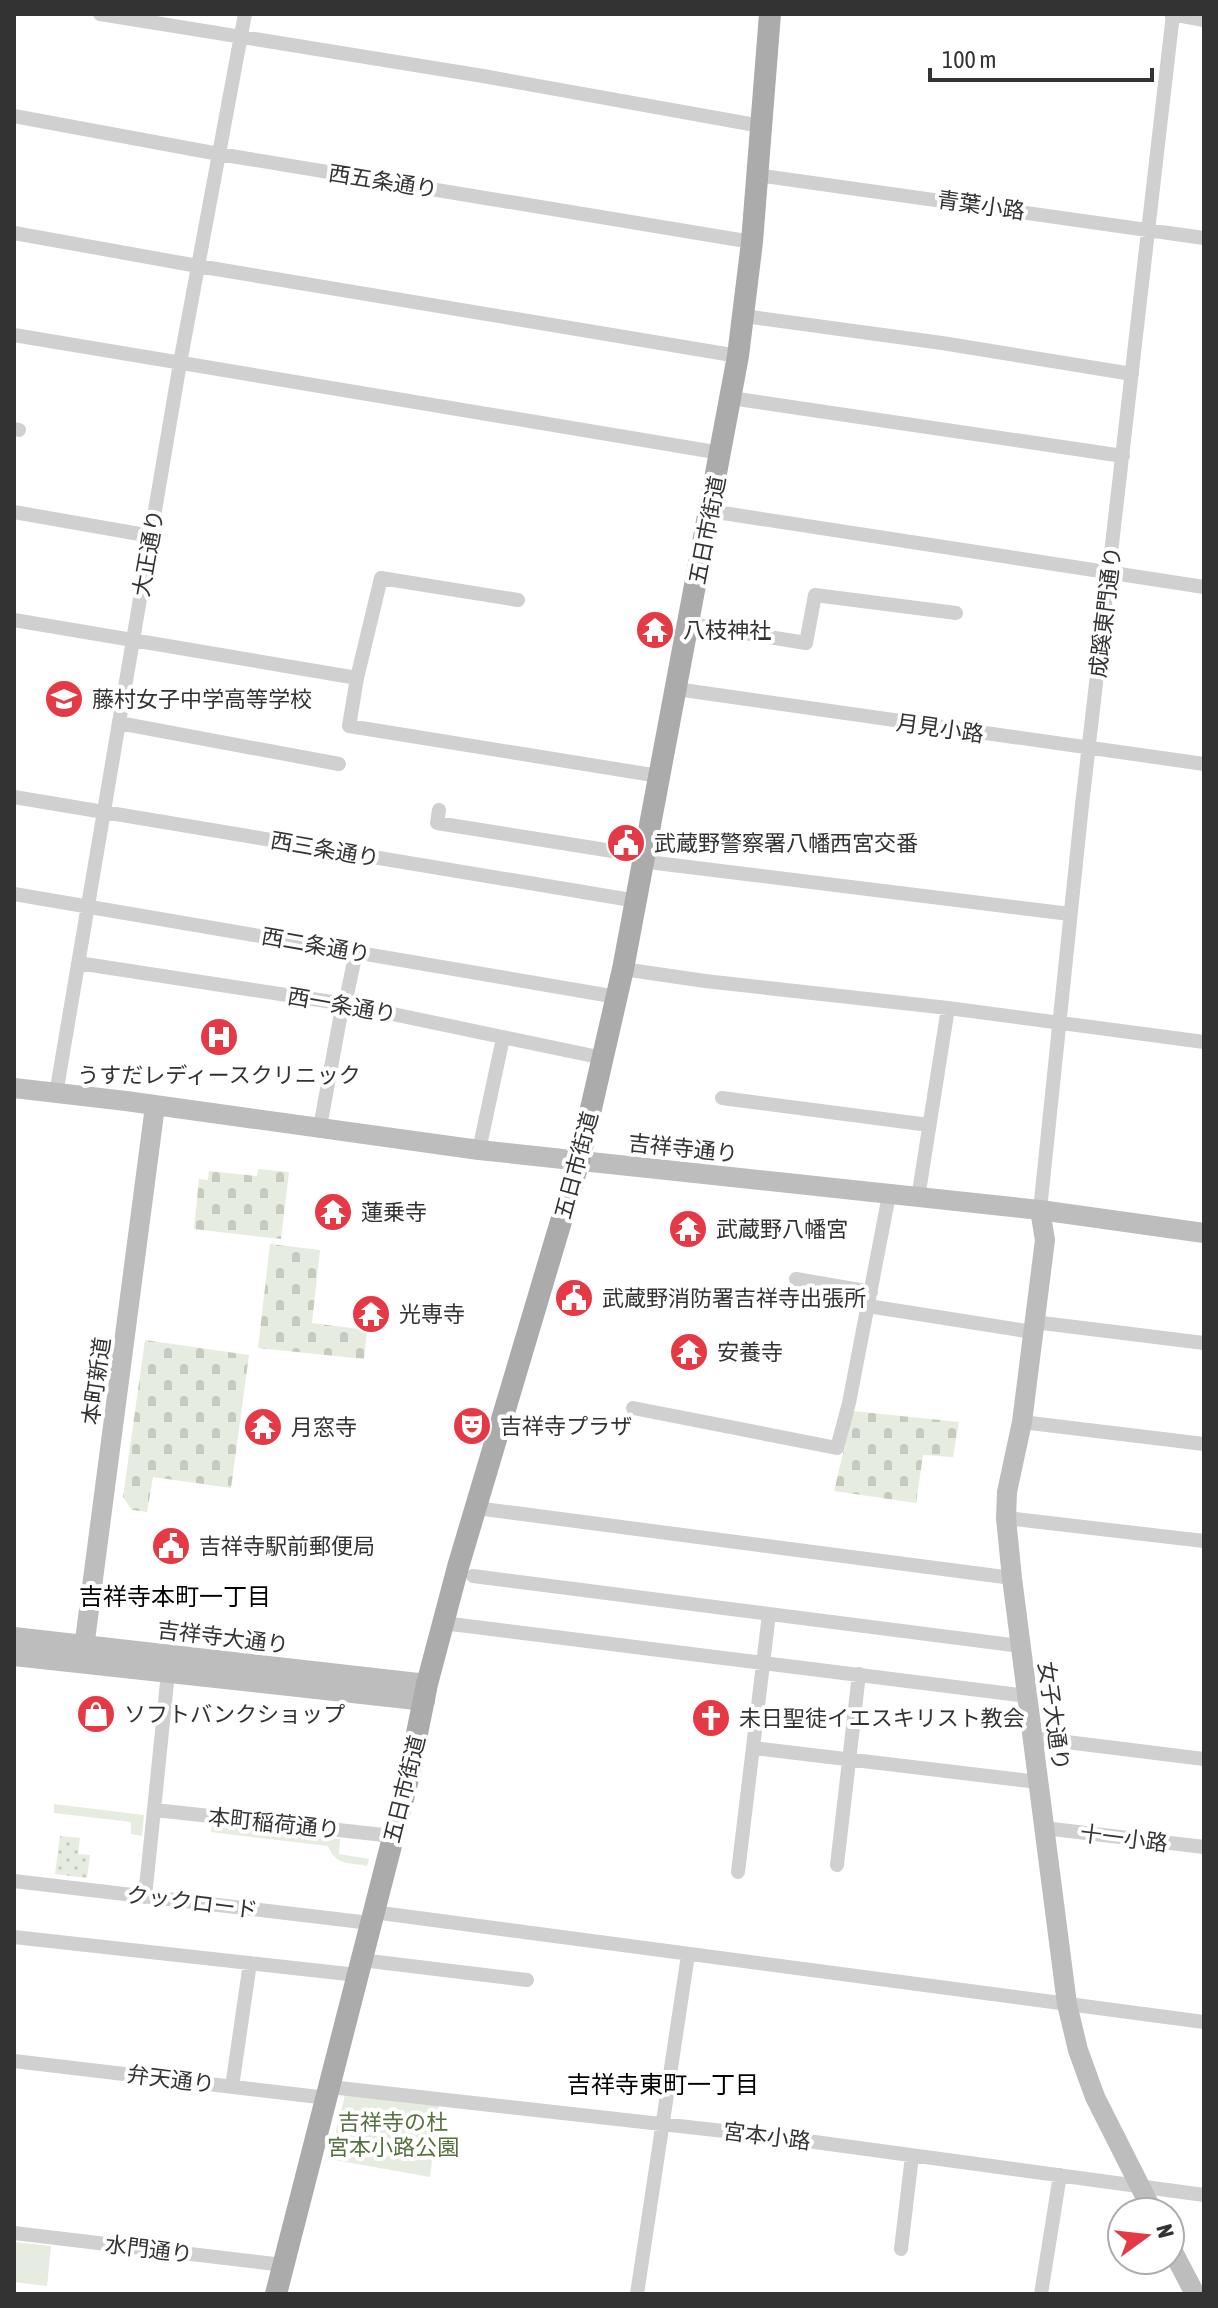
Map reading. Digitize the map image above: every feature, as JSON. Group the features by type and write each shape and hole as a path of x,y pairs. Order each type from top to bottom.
{"main road":[{"name":"五日市街道","path":"276,2294 407,1783 443,1623 579,1161 617,997 738,356 752,242 770,14"},
{"name":"吉祥寺通り","path":"14,1088 479,1150 1040,1210 1204,1233"},
{"name":"本町新道","path":"83,1653 155,1106"},
{"name":"女子大通り","path":"1040,1210 1045,1240 1022,1422 1007,1492 1006,1518 1012,1578 1067,2004 1078,2050 1095,2097 1145,2196"},
{"name":"吉祥寺大通り","path":"14,1637 168,1673 426,1693"},
{"name":"吉祥寺大通り","path":"14,1656 83,1653 426,1693"},
{"path":"1186,2276 1195,2294"}],"street":[{"path":"100,14 761,126"},
{"name":"大正通り","path":"56,1094 180,363 245,14"},
{"path":"1172,14 1204,20"},
{"name":"成蹊東門通り","path":"1040,1210 1070,914 1172,14"},
{"name":"西五条通り","path":"14,116 219,154 752,242"},
{"name":"青葉小路","path":"757,175 1204,238"},
{"path":"14,233 738,356"},
{"path":"744,316 942,343 1132,374"},
{"path":"14,335 721,453"},
{"path":"731,398 1123,456"},
{"path":"710,511 1204,587"},
{"path":"14,512 151,536"},
{"path":"518,600 381,578 349,726 659,776"},
{"path":"689,624 806,643 815,595 956,613"},
{"path":"14,620 357,678"},
{"name":"月見小路","path":"676,689 1204,764"},
{"path":"119,723 339,764"},
{"name":"西三条通り","path":"14,797 637,901"},
{"path":"439,810 437,823 631,854 656,863 1070,914"},
{"name":"西二条通り","path":"14,894 617,997"},
{"path":"320,1127 342,1008 356,952"},
{"name":"西一条通り","path":"78,963 345,1004 603,1058"},
{"path":"623,969 1204,1042"},
{"path":"918,1198 948,1008"},
{"path":"479,1150 503,1038"},
{"path":"722,1098 929,1125"},
{"path":"633,1408 837,1448 849,1403 889,1195"},
{"path":"796,1279 869,1299 1033,1327 1204,1343"},
{"path":"1022,1422 1204,1444"},
{"path":"476,1508 1012,1578"},
{"path":"1006,1518 1204,1541"},
{"path":"473,1576 1020,1646"},
{"path":"738,1872 769,1614"},
{"path":"443,1623 1027,1696"},
{"path":"145,1897 168,1673"},
{"path":"837,1865 859,1674"},
{"path":"1034,1738 1204,1759"},
{"path":"753,1748 1038,1782"},
{"name":"本町稲荷通り","path":"155,1810 393,1836"},
{"name":"十一小路","path":"1044,1828 1204,1847"},
{"name":"クックロード","path":"14,1881 145,1897 372,1917 1204,2022"},
{"path":"14,1937 250,1963 527,1980"},
{"path":"637,2294 688,1955"},
{"path":"232,2087 250,1963"},
{"name":"弁天通り","path":"14,2061 232,2087 328,2092"},
{"name":"宮本小路","path":"328,2092 778,2137 1204,2195"},
{"path":"901,2249 912,2156"},
{"path":"1041,2294 1060,2175"},
{"name":"水門通り","path":"14,2233 283,2265"}],"green space":[{"path":"258,1169 289,1172 281,1239 194,1229 199,1179 208,1180 209,1171 257,1176"},
{"path":"270,1244 320,1250 312,1323 367,1330 364,1359 258,1348"},
{"path":"145,1340 249,1355 231,1488 153,1477 147,1512 132,1510 123,1497"},
{"path":"853,1411 959,1422 953,1457 923,1455 916,1503 834,1491"},
{"path":"54,1804 144,1815 142,1836 131,1834 131,1822 54,1813"},
{"path":"212,1824 340,1839 339,1854 369,1859 367,1866 348,1863 335,1857 328,1846 211,1832"},
{"path":"60,1836 80,1838 78,1854 90,1855 87,1878 55,1874"},
{"name":"吉祥寺の杜 宮本小路公園","path":"345,2095 439,2104 430,2177 329,2159"},
{"path":"14,2242 51,2246 47,2286 14,2282"}],"place":[{"name":"八枝神社","path":"655,630"},
{"name":"藤村女子中学高等学校","path":"64,699"},
{"name":"武蔵野警察署八幡西宮交番","path":"626,843"},
{"name":"うすだレディースクリニック","path":"219,1037"},
{"name":"蓮乗寺","path":"333,1212"},
{"name":"武蔵野八幡宮","path":"688,1229"},
{"name":"武蔵野消防署吉祥寺出張所","path":"574,1298"},
{"name":"光専寺","path":"371,1314"},
{"name":"安養寺","path":"689,1352"},
{"name":"吉祥寺プラザ","path":"472,1426"},
{"name":"月窓寺","path":"263,1427"},
{"name":"吉祥寺駅前郵便局","path":"171,1546"},
{"name":"ソフトバンクショップ","path":"96,1714"},
{"name":"未日聖徒イエスキリスト教会","path":"711,1718"}],"district":[{"name":"吉祥寺本町一丁目","path":"175,1597"},
{"name":"吉祥寺東町一丁目","path":"663,2085"}]}
